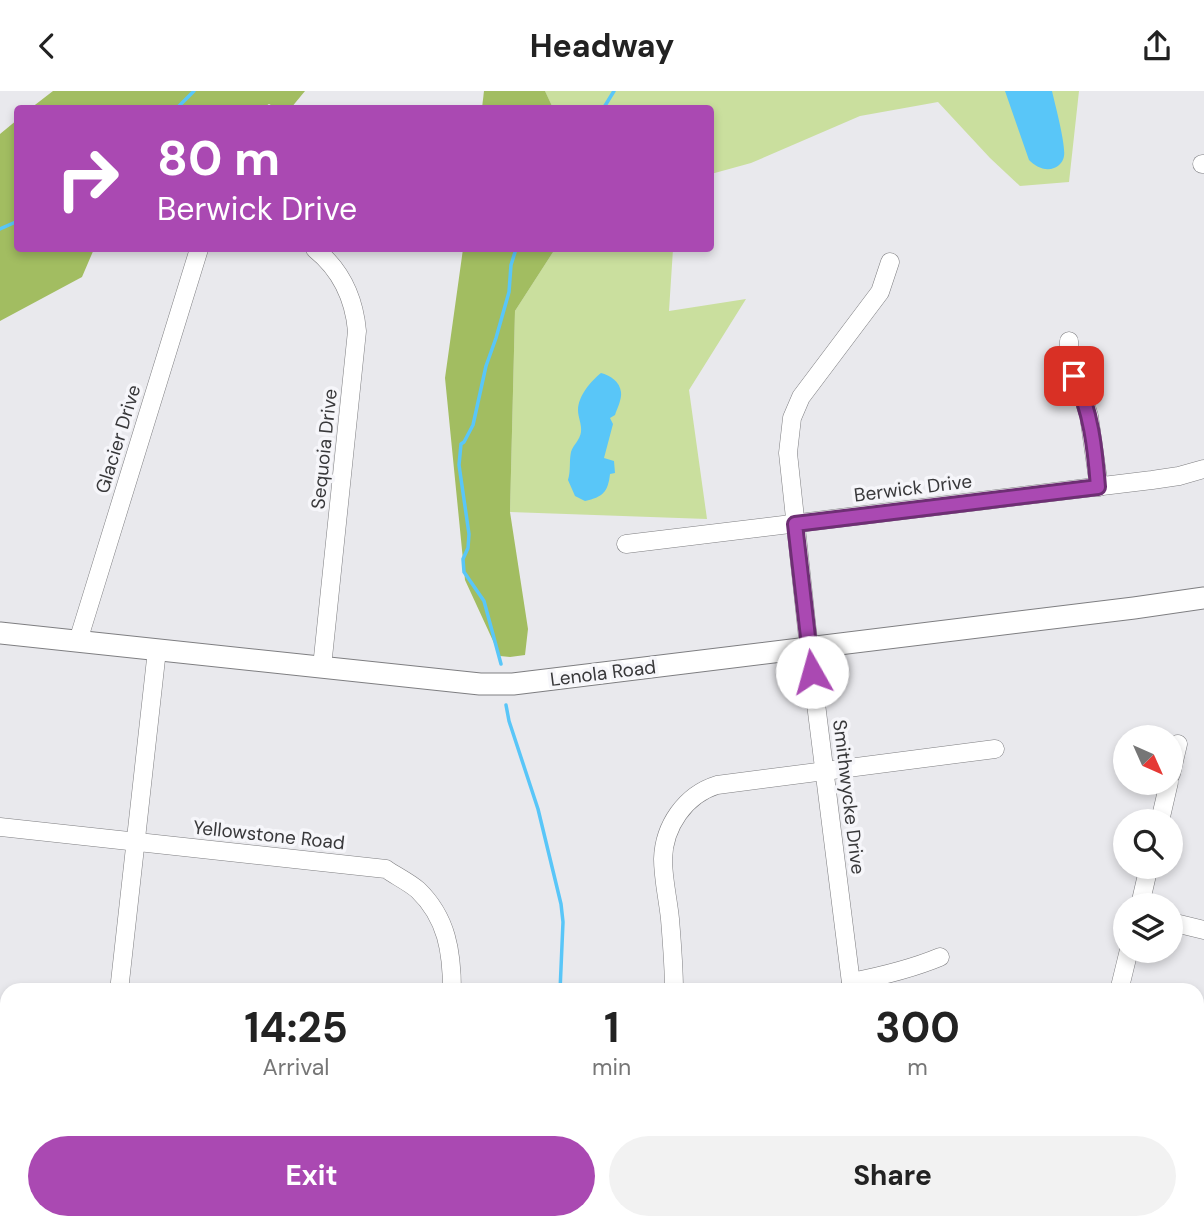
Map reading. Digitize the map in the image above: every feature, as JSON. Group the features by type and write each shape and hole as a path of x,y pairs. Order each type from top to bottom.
{"main road":[{"name":"Lenola Road","path":"0,633 480,684 513,684 1134,608 1204,597"}],"street":[{"name":"Glacier Drive","path":"78,641 198,252"},
{"name":"Sequoia Drive","path":"318,252 331,264 347,288 354,307 357,331 322,667"},
{"name":"Smithwycke Drive","path":"852,983 795,524 788,453 789,429 796,406 807,387 880,292 890,262"},
{"path":"1069,341 1069,368 1089,416 1098,487"},
{"name":"Berwick Drive","path":"626,544 1098,487 1179,476 1204,468"},
{"path":"120,983 157,650"},
{"path":"674,983 663,860 668,834 679,812 695,795 705,788 717,785 995,749"},
{"name":"Yellowstone Road","path":"0,827 386,869 417,889 435,911 447,936 452,983"},
{"path":"1183,925 1204,930"},
{"path":"862,983 940,957"},
{"path":"1121,983 1126,963"}],"green space":[{"path":"53,91 305,91 293,105 35,105"},
{"path":"484,91 545,91 552,105 482,105"},
{"path":"545,91 1079,91 1069,182 1020,186 938,102 860,116 751,163 714,173 714,105 552,105"},
{"path":"14,122 14,252 93,252 82,277 0,321 0,134"},
{"path":"463,252 553,252 515,311 510,512 528,629 525,655 500,656 465,580 445,378"},
{"path":"553,252 673,252 669,311 746,299 689,390 707,519 510,512 515,311"}],"water":[{"path":"1005,91 1052,91 1064,151 1063,160 1058,166 1044,169 1029,160"},
{"path":"601,373 614,379 621,392 615,415 610,418 613,424 604,458 614,461 615,473 610,474 604,493 585,501 575,496 568,480 570,455 581,432 578,410 580,399"}],"waterway":[{"path":"180,105 194,91"},
{"path":"605,105 614,91"},
{"path":"0,229 14,223"},
{"path":"501,664 484,601 464,572 463,559 468,548 469,534 459,465 461,444 473,425 486,366 509,292 515,252"},
{"path":"506,705 538,809 561,904 563,922 560,983"}],"route":[{"path":"812,672 795,524 1098,487 1089,416 1074,376"}]}
